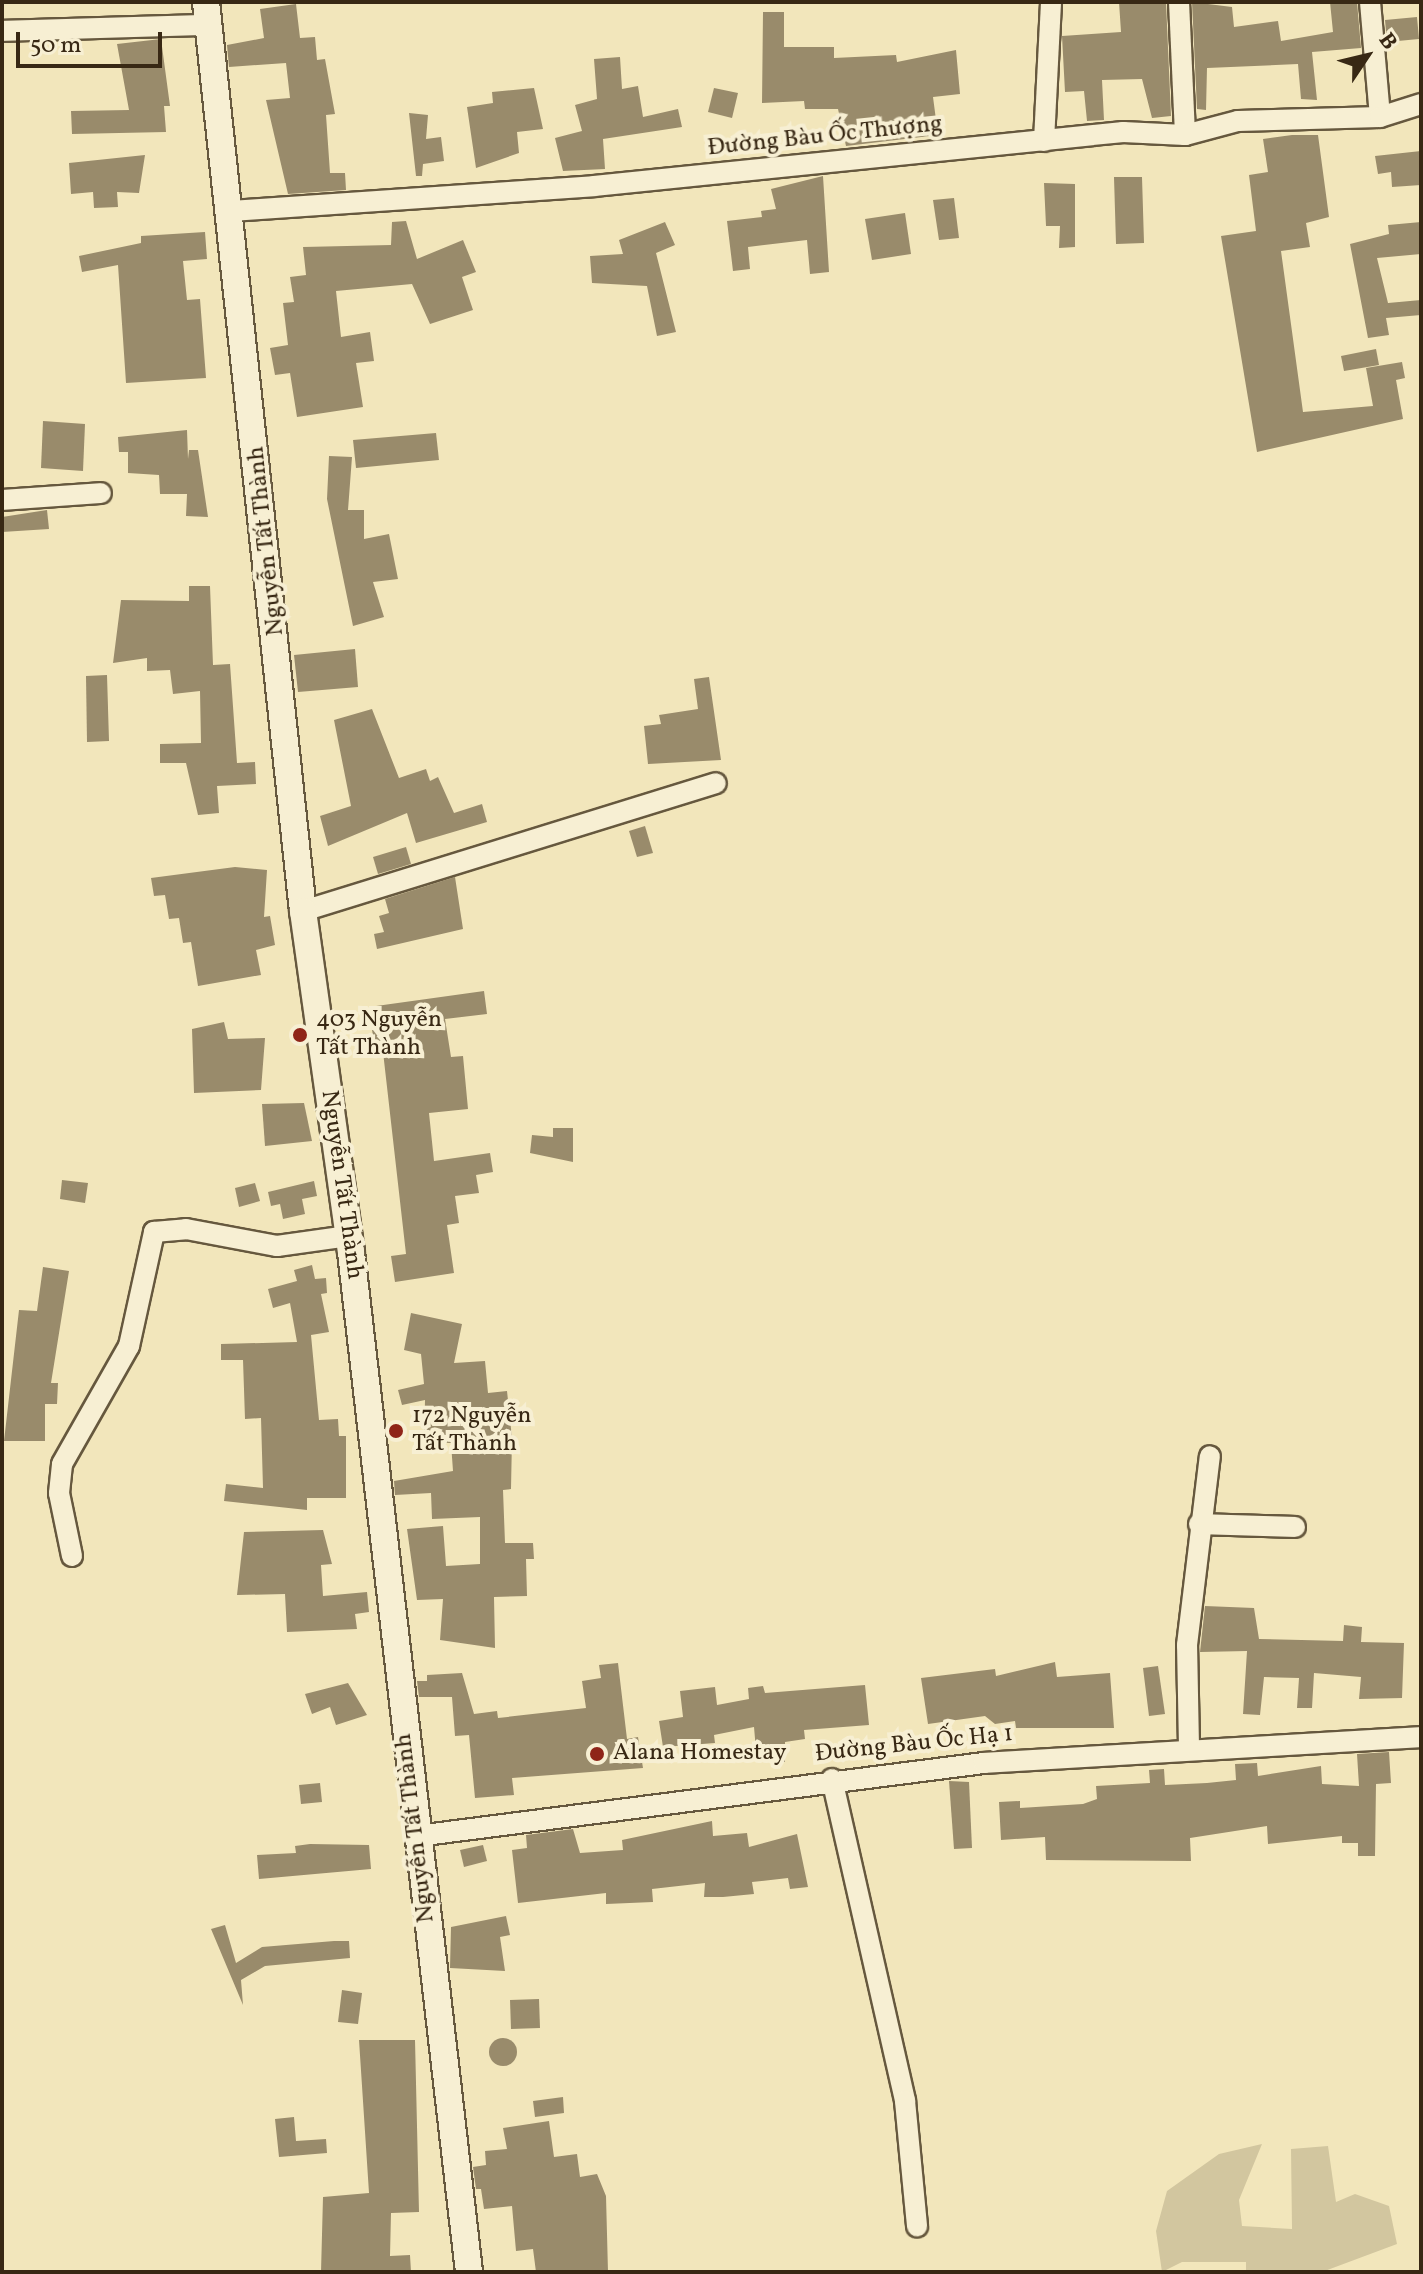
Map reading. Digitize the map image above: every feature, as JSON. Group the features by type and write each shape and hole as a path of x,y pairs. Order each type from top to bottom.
{"main road":[{"name":"Nguyễn Tất Thành","path":"208,14 303,911 348,1236 469,2272"}],"street":[{"path":"1044,141 1051,2"},
{"path":"1179,2 1185,135"},
{"path":"1370,2 1380,117"},
{"path":"2,31 208,14"},
{"name":"Đường Bàu Ốc Thượng","path":"230,211 579,188 1044,141 1185,135 1238,121 1380,117 1421,104"},
{"path":"2,500 101,493"},
{"path":"303,911 716,783"},
{"path":"72,1556 59,1493 62,1464 129,1346 154,1232 186,1229 277,1246 348,1236"},
{"path":"1189,1747 1187,1645 1199,1524 1210,1456"},
{"path":"1199,1524 1295,1527"},
{"name":"Đường Bàu Ốc Hạ 1","path":"417,1836 832,1779 1189,1747 1421,1737"},
{"path":"832,1779 905,2101 917,2226"}],"shaded area":[{"path":"1262,2144 1239,2200 1242,2226 1292,2229 1291,2149 1328,2146 1336,2202 1355,2194 1389,2206 1397,2244 1322,2272 1246,2272 1246,2262 1182,2262 1162,2272 1156,2231 1167,2191 1219,2154"}],"building":[{"path":"1119,2 1166,2 1171,116 1152,118 1142,79 1102,80 1104,120 1087,121 1084,91 1065,92 1062,36 1121,32"},
{"path":"1192,2 1232,7 1234,27 1278,21 1281,41 1333,32 1330,2 1357,2 1361,48 1312,52 1317,100 1301,99 1298,64 1207,68 1206,110 1197,109"},
{"path":"296,4 300,38 315,37 317,60 325,59 335,114 326,115 330,173 345,173 346,190 288,194 266,100 290,98 286,63 229,67 227,45 264,38 260,9"},
{"path":"763,12 784,12 784,47 834,47 834,58 896,55 897,62 956,50 960,94 933,97 938,135 846,146 838,109 805,109 804,101 762,103"},
{"path":"1417,17 1419,39 1387,42 1385,20"},
{"path":"161,39 170,106 164,106 166,132 72,134 71,111 129,110 117,44"},
{"path":"620,57 622,89 638,86 643,117 678,109 682,127 603,139 605,169 563,171 555,138 582,131 575,105 597,99 594,59"},
{"path":"534,88 543,129 517,132 519,153 476,168 467,107 493,103 492,92"},
{"path":"714,88 738,93 732,118 708,112"},
{"path":"409,113 428,115 426,139 441,137 444,161 423,164 422,176 416,176"},
{"path":"1318,135 1329,217 1306,223 1310,247 1281,251 1303,412 1373,406 1366,368 1402,362 1405,378 1396,380 1403,419 1257,452 1221,236 1256,231 1249,175 1268,172 1263,139"},
{"path":"1421,151 1421,185 1392,187 1391,172 1378,174 1375,156"},
{"path":"145,155 139,193 117,192 118,207 94,208 93,192 71,194 69,163"},
{"path":"823,176 829,272 810,274 807,240 748,247 750,269 733,271 727,221 762,217 761,211 776,209 771,189"},
{"path":"1114,177 1142,177 1144,243 1116,244"},
{"path":"1044,183 1075,184 1075,247 1059,248 1060,226 1046,226"},
{"path":"954,198 959,238 939,240 933,200"},
{"path":"905,213 911,254 872,260 865,219"},
{"path":"406,221 417,259 463,240 476,272 462,277 473,310 430,324 412,284 336,291 341,337 370,332 374,361 356,363 363,407 297,417 290,373 275,375 270,348 288,345 283,303 294,302 290,277 306,275 303,247 391,245 392,222"},
{"path":"665,222 675,245 656,253 676,332 657,336 647,286 592,283 590,256 623,254 619,240"},
{"path":"1421,222 1421,254 1377,258 1388,303 1421,300 1421,315 1386,318 1389,335 1368,338 1350,244 1389,234 1388,225"},
{"path":"205,232 207,259 183,261 187,300 200,299 206,378 126,383 118,265 82,272 79,256 141,243 141,236"},
{"path":"1376,349 1379,365 1344,371 1341,356"},
{"path":"43,421 85,424 83,471 41,468"},
{"path":"187,430 188,459 189,450 198,450 208,517 186,516 187,494 160,494 159,475 128,473 128,452 119,452 118,437"},
{"path":"436,433 439,460 356,468 353,440"},
{"path":"329,456 352,457 348,510 364,510 364,539 389,534 398,579 373,582 384,617 353,626 327,499"},
{"path":"47,510 49,529 2,532 2,517"},
{"path":"189,586 210,586 213,665 230,664 237,763 255,762 256,784 217,786 219,813 198,815 186,763 160,763 160,744 201,743 200,691 173,694 170,670 147,671 147,658 113,663 121,600 189,601"},
{"path":"355,649 358,687 298,692 294,655"},
{"path":"107,675 109,741 87,742 86,676"},
{"path":"709,677 721,760 648,764 644,726 661,724 659,715 698,709 694,679"},
{"path":"372,709 399,778 426,769 430,781 438,777 454,813 482,804 487,822 416,843 407,813 328,846 320,816 351,806 334,720"},
{"path":"645,826 653,853 637,857 629,831"},
{"path":"406,847 411,864 378,874 373,857"},
{"path":"235,867 267,870 264,917 270,916 275,945 256,950 261,975 198,986 191,942 183,943 179,918 169,919 165,895 154,896 151,878"},
{"path":"455,877 463,929 377,949 374,934 384,932 379,916 389,913 385,899"},
{"path":"484,991 487,1014 445,1019 451,1057 463,1056 468,1109 429,1113 434,1161 490,1153 493,1172 476,1175 479,1193 455,1196 459,1223 447,1225 454,1273 395,1282 391,1256 406,1254 382,1043 374,1044 369,1007"},
{"path":"224,1022 228,1039 265,1038 261,1090 194,1093 192,1029"},
{"path":"304,1103 312,1141 265,1146 262,1104"},
{"path":"553,1128 573,1128 573,1162 530,1153 532,1135 553,1137"},
{"path":"62,1180 88,1183 85,1203 60,1199"},
{"path":"314,1181 317,1196 302,1199 305,1214 283,1219 280,1204 271,1206 268,1192"},
{"path":"255,1183 260,1201 239,1207 235,1188"},
{"path":"312,1265 315,1279 326,1278 327,1293 321,1294 329,1332 311,1335 319,1420 338,1419 339,1436 346,1436 346,1498 307,1498 307,1510 224,1501 226,1484 263,1488 261,1418 245,1419 243,1360 221,1360 221,1344 297,1342 290,1303 273,1308 268,1289 297,1281 294,1270"},
{"path":"43,1267 69,1271 51,1383 58,1383 57,1404 45,1404 45,1441 4,1441 19,1310 37,1311"},
{"path":"411,1313 462,1324 454,1363 485,1361 488,1393 507,1391 512,1438 511,1489 503,1490 505,1543 533,1543 534,1559 526,1559 527,1596 494,1597 495,1648 440,1640 443,1599 417,1600 407,1529 443,1526 446,1566 480,1564 480,1517 432,1519 431,1493 395,1495 394,1481 453,1471 451,1443 424,1442 425,1400 402,1405 398,1390 424,1384 421,1354 404,1350"},
{"path":"323,1530 332,1564 321,1565 323,1596 367,1592 369,1612 355,1614 357,1629 287,1632 285,1594 237,1595 244,1532"},
{"path":"1205,1606 1254,1608 1259,1639 1343,1641 1344,1625 1362,1627 1361,1642 1404,1643 1402,1698 1359,1699 1361,1677 1314,1673 1312,1708 1297,1708 1299,1678 1264,1677 1260,1715 1243,1714 1247,1651 1200,1652"},
{"path":"1055,1662 1057,1677 1110,1673 1114,1728 1016,1728 1015,1721 995,1724 985,1716 928,1724 921,1678 995,1669 996,1676"},
{"path":"618,1663 627,1739 638,1737 643,1768 512,1778 514,1795 475,1798 469,1735 455,1736 452,1697 419,1697 417,1681 427,1681 427,1675 462,1673 474,1714 497,1711 498,1718 586,1708 582,1681 601,1678 599,1665"},
{"path":"1158,1666 1165,1714 1149,1716 1143,1668"},
{"path":"348,1683 367,1715 336,1725 330,1707 312,1714 305,1694"},
{"path":"865,1685 869,1725 804,1730 805,1739 785,1742 785,1762 757,1762 754,1727 714,1735 715,1743 663,1747 659,1721 683,1717 680,1691 715,1687 717,1705 749,1699 748,1688 763,1686 765,1693"},
{"path":"1389,1752 1391,1783 1376,1784 1375,1856 1358,1856 1358,1843 1342,1843 1342,1836 1268,1844 1267,1826 1190,1838 1191,1861 1046,1860 1045,1837 1001,1840 999,1802 1020,1801 1020,1808 1083,1804 1097,1799 1096,1786 1150,1783 1149,1770 1164,1769 1165,1785 1207,1783 1236,1780 1235,1764 1257,1763 1258,1776 1321,1766 1322,1784 1359,1786 1357,1754"},
{"path":"949,1781 969,1782 972,1848 954,1849"},
{"path":"320,1783 322,1802 301,1804 299,1785"},
{"path":"712,1821 713,1836 747,1833 749,1847 797,1834 808,1887 790,1889 788,1878 752,1882 754,1894 723,1897 704,1897 705,1883 652,1889 653,1902 606,1904 606,1893 518,1903 512,1850 527,1848 526,1835 573,1829 580,1853 623,1850 622,1840"},
{"path":"369,1845 371,1869 259,1879 257,1855 296,1853 295,1846"},
{"path":"483,1845 487,1861 464,1867 460,1850"},
{"path":"506,1916 510,1935 500,1937 505,1971 450,1968 451,1927"},
{"path":"225,1925 236,1963 262,1947 334,1941 349,1941 350,1958 265,1966 241,1980 243,2005 211,1929"},
{"path":"342,1990 362,1993 358,2024 338,2022"},
{"path":"539,1999 540,2028 511,2029 510,2000"},
{"path":"503,2038 513,2042 517,2052 513,2062 503,2066 493,2062 489,2052 493,2042"},
{"path":"359,2040 415,2040 419,2212 391,2213 390,2256 410,2255 411,2272 321,2272 323,2197 369,2193"},
{"path":"563,2097 564,2113 535,2117 533,2101"},
{"path":"294,2117 296,2141 326,2139 327,2153 279,2157 275,2119"},
{"path":"549,2121 554,2157 577,2154 580,2177 597,2174 606,2196 608,2272 536,2272 533,2249 516,2251 512,2206 484,2209 481,2189 476,2189 473,2167 486,2165 485,2151 507,2149 503,2128"}],"place":[{"name":"403 Nguyễn Tất Thành","path":"300,1035"},
{"name":"172 Nguyễn Tất Thành","path":"396,1431"},
{"name":"Alana Homestay","path":"597,1754"}]}
